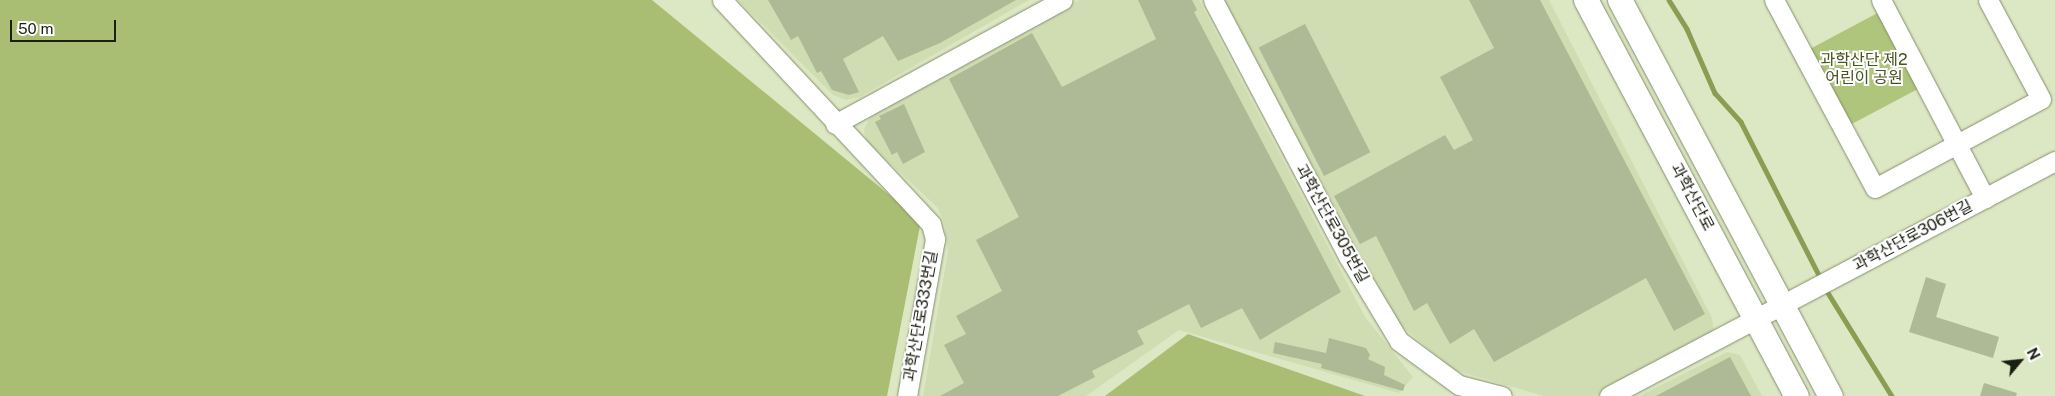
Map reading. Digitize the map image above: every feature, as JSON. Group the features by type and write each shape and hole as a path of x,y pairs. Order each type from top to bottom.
{"main road":[{"name":"과학산단로","path":"1586,0 1771,312 1831,396"},
{"name":"과학산단로","path":"1620,0 1771,312 1797,396"}],"street":[{"name":"과학산단로333번길","path":"722,0 835,124 931,224 935,239 907,396"},
{"path":"835,124 1062,0"},
{"name":"과학산단로305번길","path":"1213,0 1348,256 1399,341 1459,384 1502,396"},
{"path":"1774,0 1875,188 2041,99 1988,0"},
{"path":"1881,0 1985,198"},
{"name":"과학산단로306번길","path":"1771,312 2055,160"},
{"path":"1609,396 1771,312"}],"shaded area":[{"path":"738,0 1029,0 860,97 846,100 833,95"},
{"path":"1079,0 1199,0 1365,317 1413,377 1399,393 1179,330 1086,396 923,396 948,252 944,223 938,208 866,141 864,129 869,119 878,112"},
{"path":"1222,0 1549,0 1712,318 1714,334 1596,396 1544,396 1454,370 1399,324"},
{"path":"1727,352 1740,355 1762,396 1639,396"}],"green space":[{"path":"0,0 652,0 921,221 887,396 0,396"},
{"name":"과학산단 제2 어린이 공원","path":"1885,9 1925,85 1842,129 1802,53"},
{"path":"1188,334 1365,396 1105,396"}],"building":[{"path":"768,0 1016,0 940,43 898,61 883,36 843,59 859,92 849,95 832,90 821,71 817,73 798,36 791,40"},
{"path":"1138,0 1192,0 1197,10 1194,12 1341,292 1260,340 1242,308 1201,328 1189,304 1137,331 1144,344 1092,371 1095,377 1058,396 940,396 964,383 944,345 966,334 956,316 1002,291 976,240 1019,217 949,79 1032,33 1062,87 1156,39"},
{"path":"1469,0 1540,0 1705,314 1674,331 1646,278 1494,362 1474,329 1450,344 1427,303 1414,311 1376,236 1360,244 1334,196 1445,135 1454,150 1473,140 1440,77 1494,48"},
{"path":"1305,24 1370,152 1324,176 1259,48"},
{"path":"904,104 925,152 903,164 897,152 892,155 875,122 881,119 879,116"},
{"path":"1926,277 1946,284 1936,317 1999,337 1993,358 1909,332"},
{"path":"1329,338 1366,348 1370,355 1368,359 1385,367 1384,375 1405,385 1403,391 1321,368 1322,364 1273,353 1275,342 1326,353"},
{"path":"1730,357 1751,396 1656,396 1688,379"},
{"path":"1984,383 2017,393 2016,396 1980,396"}],"waterway":[{"path":"1669,0 1687,29 1715,93 1741,122 1821,279"},
{"path":"1825,288 1892,396"}]}
